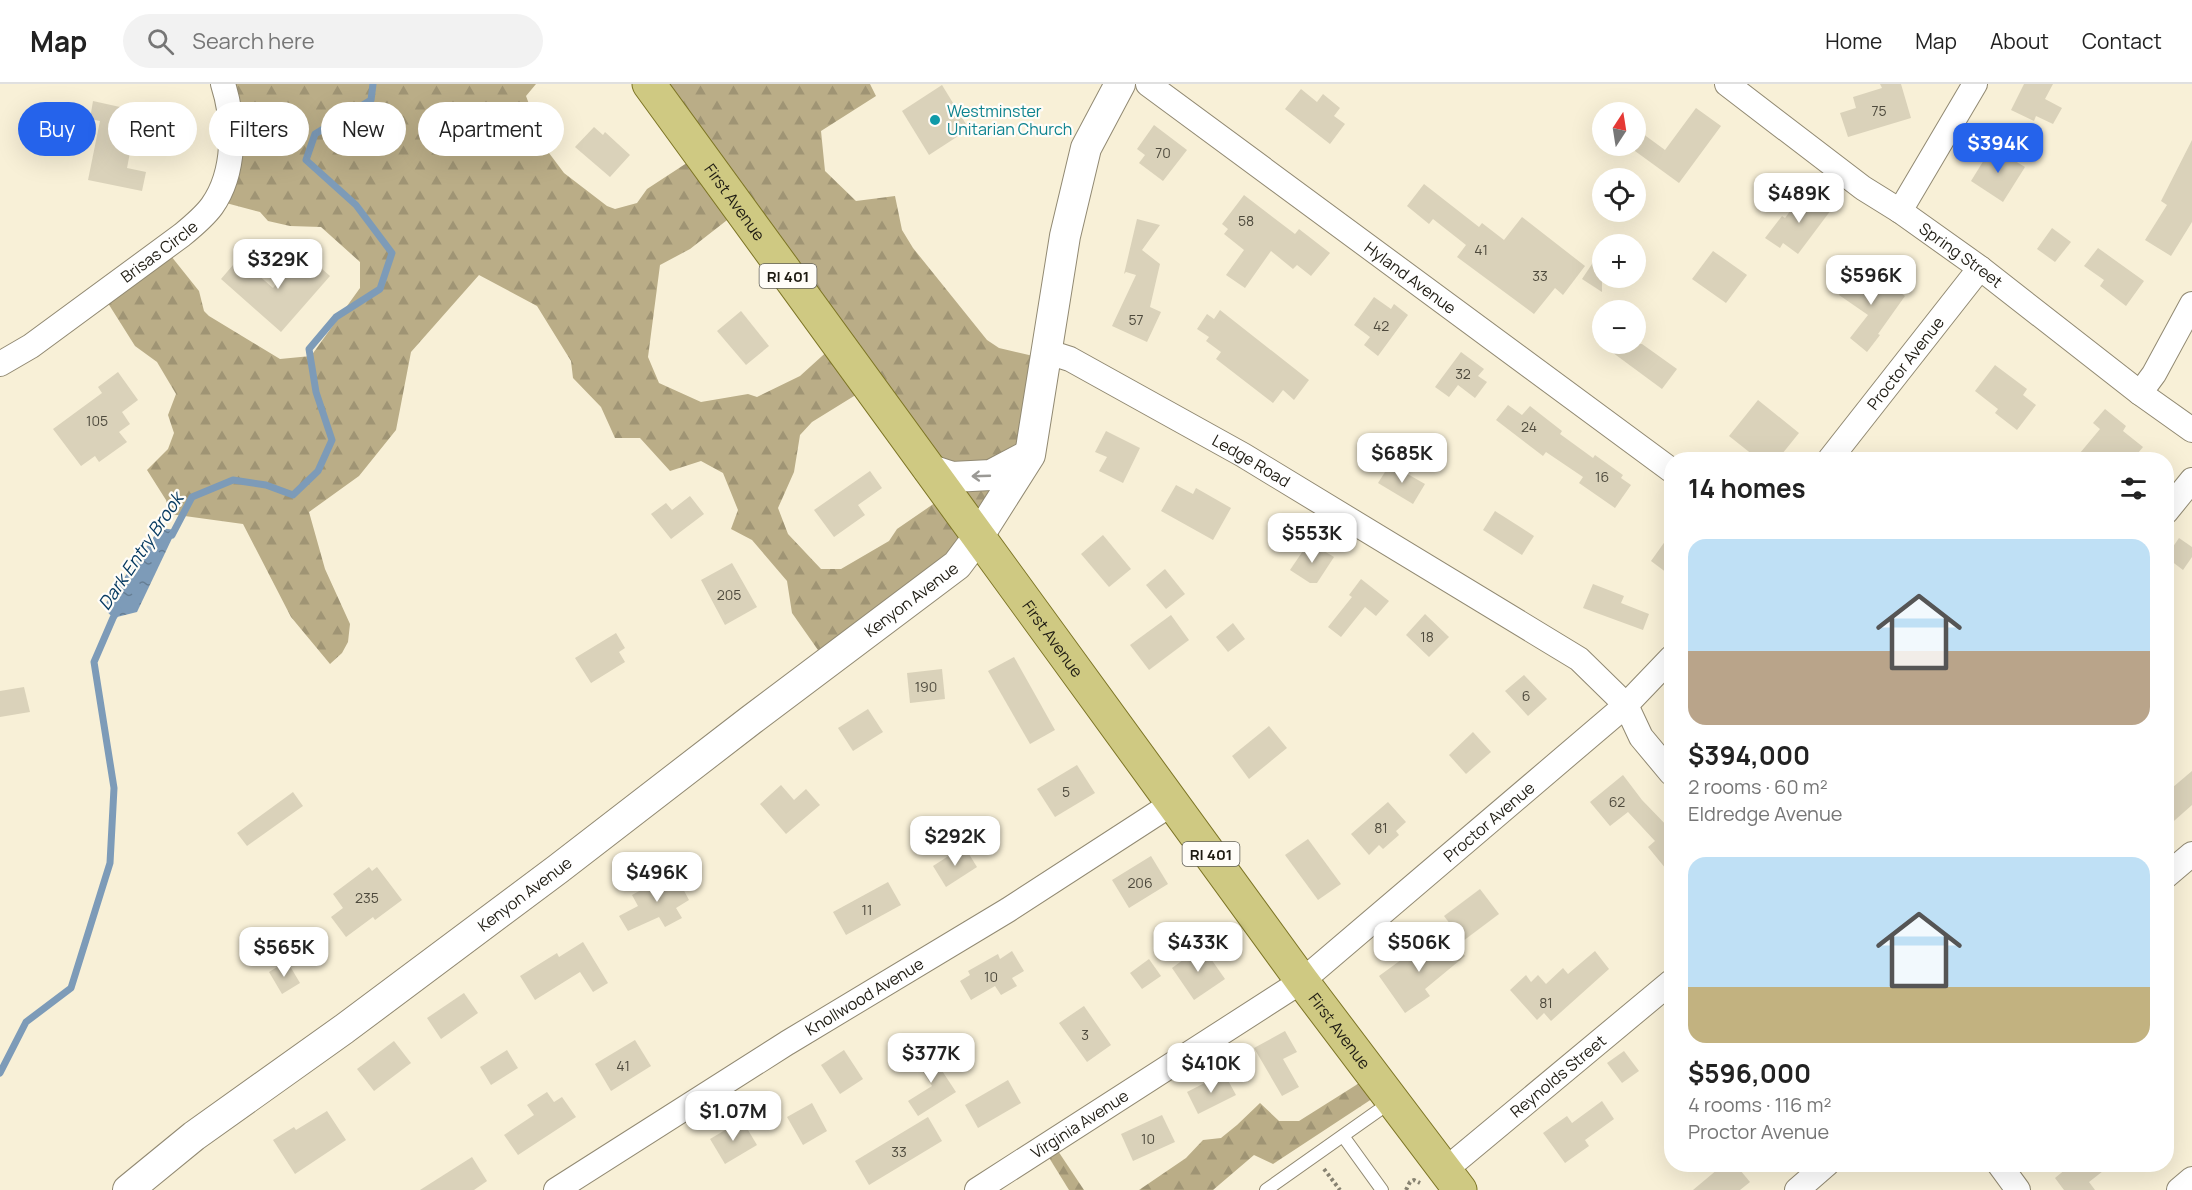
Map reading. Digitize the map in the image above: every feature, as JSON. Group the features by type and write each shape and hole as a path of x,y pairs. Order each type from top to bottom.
{"main road":[{"name":"First Avenue","path":"649,84 1302,981 1392,1100 1443,1183"}],"street":[{"name":"Brisas Circle","path":"0,364 31,346 182,235 213,205 229,161 230,114 223,84"},
{"name":"Kenyon Avenue","path":"128,1190 194,1136 344,1029 574,858 957,565 978,537 1030,455 1065,236 1086,148 1120,84"},
{"name":"Hyland Avenue","path":"1148,84 1664,465"},
{"name":"Spring Street","path":"1727,84 1863,188 1900,211 1980,268 2140,393 2192,430"},
{"path":"1900,211 1975,84"},
{"name":"Proctor Avenue","path":"1835,452 1980,268"},
{"path":"2140,393 2154,374 2192,304"},
{"name":"Ledge Road","path":"1045,351 1070,359 1243,455 1388,542 1579,659 1626,705"},
{"path":"928,469 952,477 991,476 1030,455"},
{"path":"2174,502 2192,480"},
{"name":"Proctor Avenue","path":"1302,981 1626,705 1664,665"},
{"path":"1626,705 1641,738 1664,765"},
{"name":"Knollwood Avenue","path":"556,1190 787,1043 1008,910 1173,803"},
{"path":"2174,869 2192,854"},
{"name":"Virginia Avenue","path":"977,1190 1302,981"},
{"name":"Reynolds Street","path":"1443,1183 1664,987"},
{"path":"1797,1190 1818,1172"},
{"path":"2005,1172 2018,1190"},
{"path":"2179,1190 2192,1179"}],"lane":[{"path":"1266,1190 1392,1100"},
{"path":"1343,1136 1382,1190"}],"path":[{"path":"1315,1173 1323,1168 1340,1190"},
{"path":"1406,1190 1413,1180 1421,1184 1443,1183"}],"green space":[{"path":"214,84 536,84 526,96 528,102 418,102 418,156 551,156 564,173 607,206 615,209 637,203 647,189 699,155 650,84 870,84 876,96 821,131 825,171 856,201 895,196 902,230 913,248 987,340 999,348 1042,358 1020,459 974,540 825,660 792,613 787,581 752,540 731,529 738,510 723,473 701,461 670,471 640,438 615,438 601,407 573,378 571,361 537,306 479,275 411,352 396,430 359,476 309,512 325,569 350,624 348,642 342,653 330,664 291,617 243,524 170,514 166,500 147,470 168,449 174,433 168,415 176,394 157,362 135,346 106,300 167,251 199,291 204,311 209,316 280,359 311,356 360,288 360,262 321,227 290,226 268,221 260,212 211,199 219,156 309,156 309,102 217,102","holes":["740,210 832,347 800,376 757,397 748,394 701,402 659,383 648,357 660,265 690,249","867,388 945,496 897,529 889,541 841,569 821,569 788,534 778,508 794,472 800,435 812,422"]},
{"path":"1372,1075 1384,1091 1273,1164 1254,1155 1213,1190 1139,1190 1186,1158 1203,1140 1221,1138 1260,1103 1279,1121 1299,1121"},
{"path":"1052,1142 1084,1190 1069,1190 1043,1148"}],"water":[{"path":"160,528 176,530 137,612 113,618 103,607"}],"building":[{"path":"1880,84 1901,84 1911,118 1848,137 1840,113 1856,108 1853,97 1882,88"},
{"path":"2024,84 2053,84 2045,99 2062,108 2053,124 2036,116 2034,121 2011,110"},
{"name":"Westminster Unitarian Church","path":"942,85 969,129 929,155 902,111"},
{"path":"1301,89 1317,102 1323,94 1340,108 1334,116 1345,124 1330,144 1285,109"},
{"path":"93,101 108,104 108,156 129,156 127,168 146,172 142,191 88,180 93,156 96,156 100,121 96,120 96,102"},
{"path":"1696,108 1721,126 1679,183 1642,156 1646,156 1646,136 1665,150"},
{"path":"1154,125 1187,150 1163,181 1139,163 1145,155 1137,149"},
{"path":"594,127 603,135 605,132 630,155 610,177 575,147"},
{"path":"2192,140 2192,222 2171,256 2145,240 2167,205 2161,201"},
{"path":"1992,147 2025,167 2003,202 1971,181"},
{"path":"1424,184 1479,227 1482,223 1504,240 1522,217 1585,266 1563,295 1555,288 1534,314 1457,257 1466,245 1433,219 1429,224 1407,206"},
{"path":"1805,191 1831,210 1798,254 1783,243 1780,248 1765,238 1782,216 1785,218"},
{"path":"1244,195 1295,234 1299,229 1330,253 1311,276 1297,265 1293,269 1271,251 1245,288 1226,275 1244,250 1224,234 1228,229 1222,224"},
{"path":"1137,219 1160,225 1142,250 1160,264 1150,307 1161,312 1147,342 1112,326 1136,275 1126,272 1124,274"},
{"path":"2052,228 2071,242 2055,262 2037,249"},
{"path":"2098,248 2144,281 2126,306 2100,286 2104,280 2084,266"},
{"path":"1713,251 1747,275 1726,303 1692,279"},
{"path":"304,253 330,276 281,332 221,279 239,258 273,288"},
{"path":"1592,264 1592,286 1582,279"},
{"path":"1857,269 1874,280 1877,276 1905,296 1867,352 1850,338 1868,315 1839,295"},
{"path":"1374,297 1391,309 1394,304 1408,315 1378,356 1364,345 1370,337 1354,325"},
{"path":"1220,310 1309,380 1294,400 1283,390 1273,403 1216,359 1221,352 1206,341 1209,337 1197,329 1207,314 1214,319"},
{"path":"741,311 769,346 746,365 717,331"},
{"path":"1646,347 1677,369 1662,389 1615,354 1646,354"},
{"path":"1461,352 1484,369 1478,376 1487,382 1475,398 1458,385 1449,397 1435,387"},
{"path":"1995,365 2027,389 2023,395 2036,405 2017,430 1995,413 1998,409 1975,391"},
{"path":"118,372 138,400 122,412 130,424 119,432 127,442 99,462 95,456 81,466 53,429 102,393 98,387"},
{"path":"1758,400 1799,433 1784,452 1749,452 1729,436"},
{"path":"1508,405 1522,415 1530,406 1562,431 1560,434 1593,458 1595,455 1623,475 1621,478 1631,485 1615,508 1579,483 1583,477 1546,452 1543,456 1496,420"},
{"path":"2105,409 2126,426 2123,431 2143,447 2139,452 2081,452 2100,429 2093,423"},
{"path":"1106,431 1140,448 1123,483 1099,471 1107,457 1095,452"},
{"path":"1390,464 1425,484 1413,504 1378,483"},
{"path":"870,471 882,488 858,505 865,515 834,537 814,510"},
{"path":"1176,485 1193,494 1196,488 1231,508 1213,540 1161,511"},
{"path":"690,496 704,514 671,539 651,514 666,503 672,510"},
{"path":"1495,511 1534,536 1522,555 1483,530"},
{"path":"1103,535 1131,569 1109,587 1081,554"},
{"path":"2179,538 2192,547 2192,557 2183,570 2174,563 2174,545"},
{"path":"1309,542 1334,557 1317,583 1310,583 1290,570"},
{"path":"1664,543 1664,571 1651,561"},
{"path":"732,563 757,607 725,625 701,580"},
{"path":"1165,569 1185,594 1166,609 1146,585"},
{"path":"1361,579 1389,601 1376,616 1365,607 1341,637 1328,627 1352,597 1349,595"},
{"path":"1593,584 1624,596 1621,603 1649,614 1643,630 1583,608"},
{"path":"1425,614 1449,637 1429,657 1406,635"},
{"path":"1171,615 1189,640 1149,670 1130,645"},
{"path":"1233,623 1245,639 1228,652 1216,637"},
{"path":"616,633 625,648 619,652 625,662 591,683 575,658"},
{"path":"1014,657 1055,730 1030,744 988,671"},
{"path":"942,669 945,699 910,703 907,673"},
{"path":"1524,675 1547,699 1528,716 1505,691"},
{"path":"24,687 30,712 0,717 0,691"},
{"path":"868,709 883,732 853,751 838,728"},
{"path":"1269,726 1287,748 1249,779 1232,756"},
{"path":"1473,732 1491,752 1466,774 1449,755"},
{"path":"1077,765 1095,793 1055,817 1037,789"},
{"path":"2192,771 2192,805 2174,821 2174,786"},
{"path":"1623,775 1642,800 1664,823 1664,866 1648,847 1655,841 1628,812 1610,826 1590,802"},
{"path":"781,785 794,800 806,789 820,805 786,834 760,804"},
{"path":"293,792 303,806 247,846 237,833"},
{"path":"1388,802 1406,822 1396,831 1399,835 1383,849 1379,845 1369,855 1351,834"},
{"path":"1308,839 1341,884 1318,900 1285,855"},
{"path":"964,846 977,867 946,887 933,866"},
{"path":"1151,856 1168,884 1129,908 1112,880"},
{"path":"369,867 372,871 377,867 402,900 375,920 373,917 346,937 331,917 343,908 333,894"},
{"path":"674,872 689,900 676,908 682,918 665,927 659,917 628,931 619,916 638,906 632,895"},
{"path":"888,882 901,905 846,935 833,912"},
{"path":"1480,889 1499,914 1463,941 1444,916"},
{"path":"1451,938 1465,956 1425,989 1430,996 1405,1013 1379,976 1405,957 1403,954 1416,943 1428,958"},
{"path":"583,942 608,983 593,992 580,972 535,1000 520,976 557,953 559,957"},
{"path":"1202,946 1225,979 1194,1000 1172,968"},
{"path":"1012,951 1024,971 1012,978 1017,986 1001,995 995,986 971,1000 960,981 970,975 968,971 998,954 1000,959"},
{"path":"1595,951 1609,969 1551,1021 1544,1013 1537,1020 1510,990 1526,975 1531,982 1538,975 1546,984 1563,968 1568,974"},
{"path":"1149,959 1161,976 1142,989 1130,973"},
{"path":"287,961 300,983 282,994 269,972"},
{"path":"464,993 478,1013 441,1039 427,1018"},
{"path":"1084,1006 1111,1045 1087,1062 1059,1023"},
{"path":"1285,1031 1297,1052 1283,1059 1299,1087 1282,1096 1254,1048"},
{"path":"635,1040 651,1066 611,1091 595,1064"},
{"path":"394,1041 411,1063 374,1091 357,1069"},
{"path":"927,1048 956,1092 918,1116 908,1101 932,1086 913,1056"},
{"path":"507,1050 518,1068 491,1085 480,1067"},
{"path":"844,1050 863,1079 840,1094 821,1065"},
{"path":"1624,1051 1639,1071 1622,1083 1607,1063"},
{"path":"1224,1073 1236,1095 1198,1114 1187,1092"},
{"path":"1008,1080 1021,1103 978,1128 965,1105"},
{"path":"547,1092 554,1102 562,1097 576,1117 518,1155 504,1135 534,1115 527,1105"},
{"path":"1602,1101 1614,1119 1585,1140 1589,1146 1565,1163 1543,1133 1567,1116 1572,1123"},
{"path":"812,1103 827,1131 803,1145 787,1117"},
{"path":"327,1111 346,1140 295,1174 273,1140 294,1127 296,1130"},
{"path":"1162,1115 1175,1142 1133,1161 1121,1134"},
{"path":"928,1117 942,1141 869,1185 855,1161"},
{"path":"742,1120 757,1145 725,1164 710,1139"},
{"path":"472,1157 487,1181 474,1190 420,1190"},
{"path":"1714,1172 1742,1172 1750,1182 1740,1190 1693,1190"},
{"path":"2062,1172 2102,1172 2089,1182 2095,1190 2064,1190 2055,1178"}],"waterway":[{"name":"Dark Entry Brook","path":"172,535 192,497 233,480 266,485 293,495 318,471 332,440 316,392 309,349 336,317 380,289 392,253 356,205 306,160 315,134 371,100 373,84"},
{"name":"Dark Entry Brook","path":"0,1073 26,1022 71,988 110,863 114,788 94,662 118,610"}],"place":[{"name":"Westminster Unitarian Church","path":"935,120"}]}
